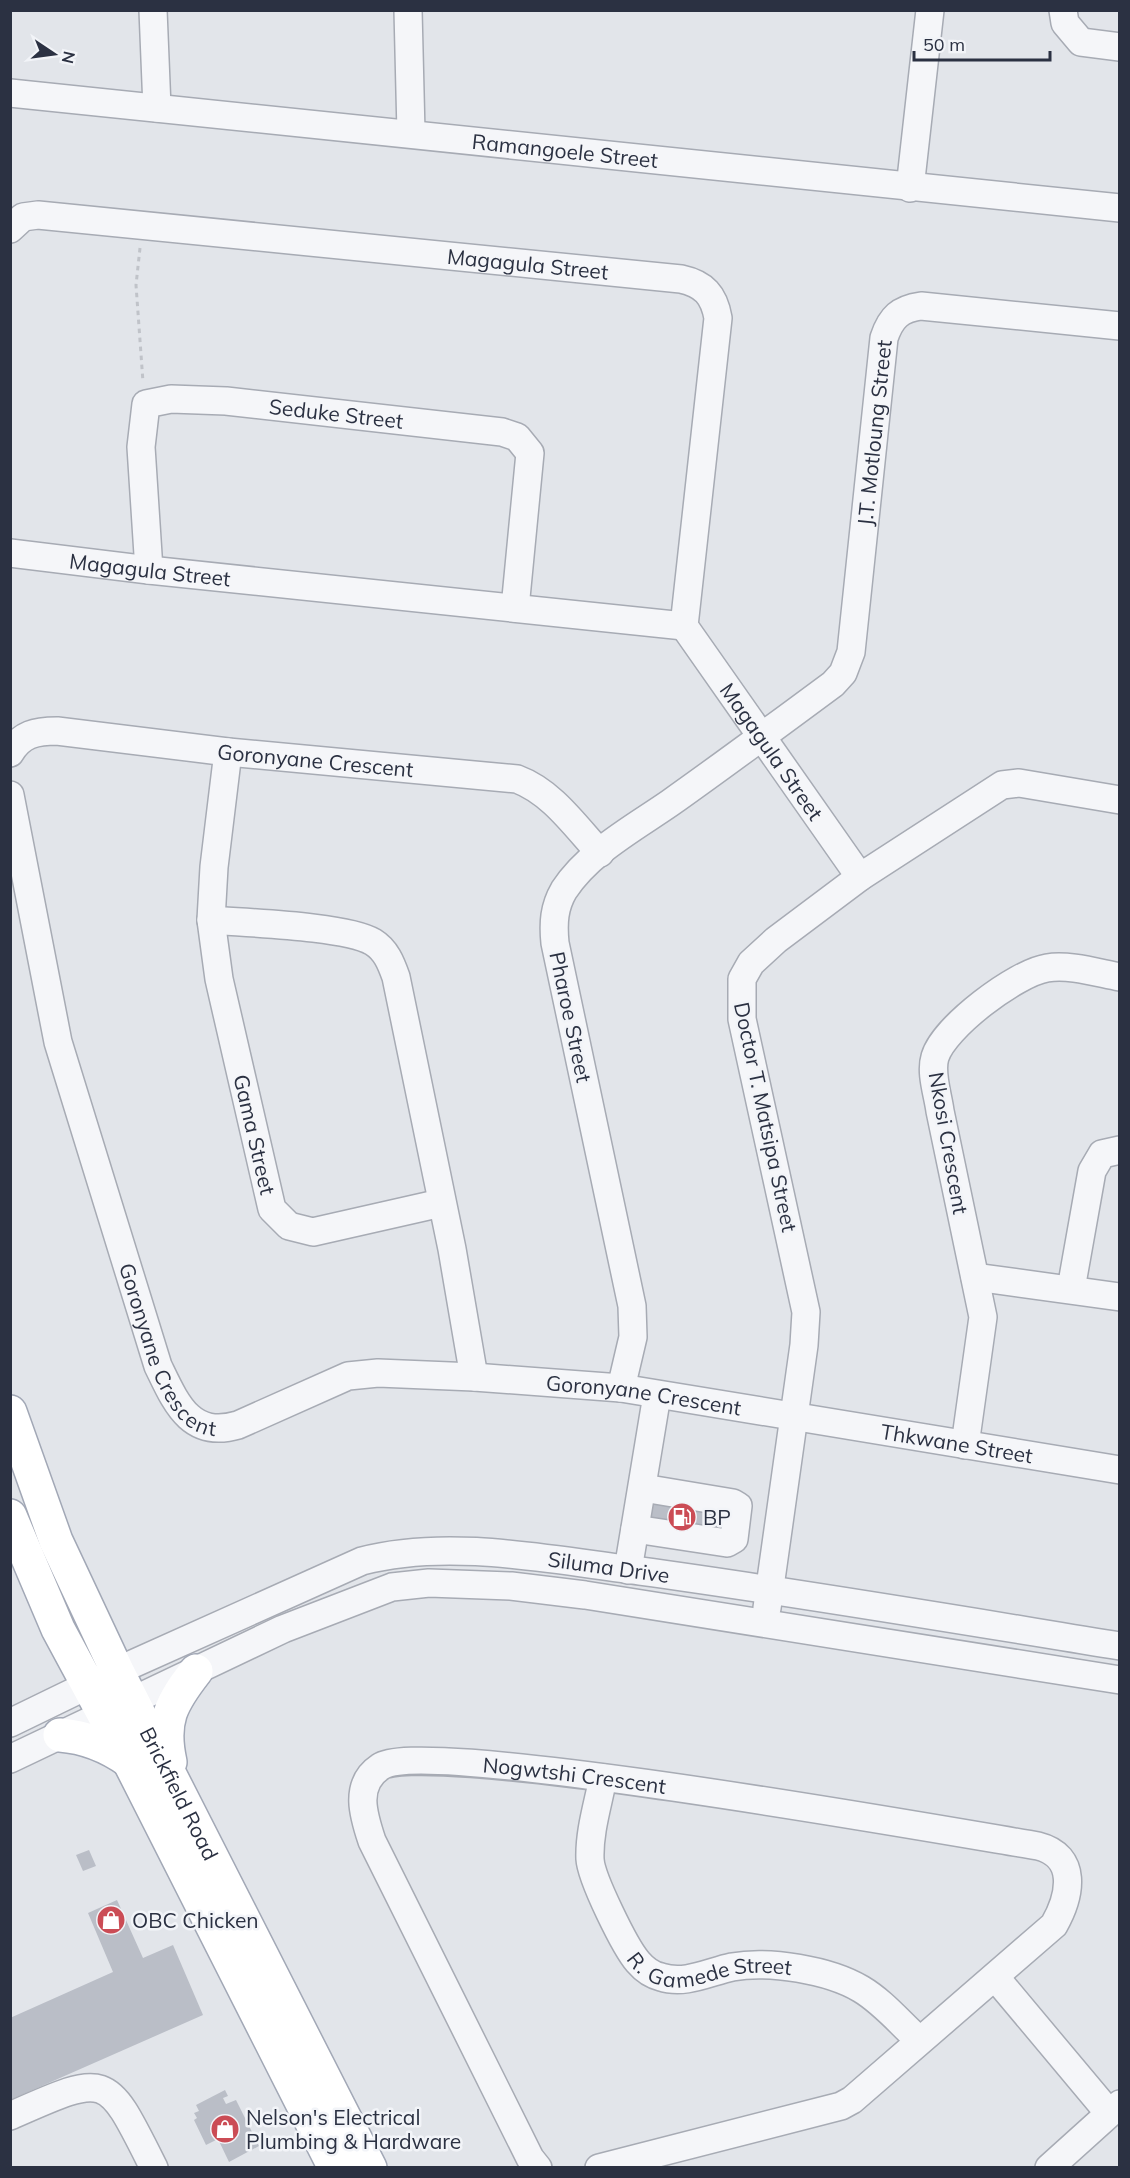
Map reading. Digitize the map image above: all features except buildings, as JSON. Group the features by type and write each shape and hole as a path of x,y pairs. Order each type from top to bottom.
{"main road":[{"name":"Brickfield Road","path":"10,1412 56,1541 117,1671 176,1781 370,2168"},
{"name":"Brickfield Road","path":"10,1516 58,1629 129,1761 335,2168"},
{"path":"176,1781 166,1744 168,1712 196,1671"},
{"path":"60,1736 77,1737 106,1746 129,1761"}],"street":[{"path":"153,10 157,108"},
{"path":"408,10 411,133"},
{"path":"910,188 930,10"},
{"path":"1063,10 1065,23 1081,42 1119,47"},
{"name":"Ramangoele Street","path":"10,93 1119,208"},
{"name":"Magagula Street","path":"10,228 28,215 681,279 702,286 713,300 718,318 684,626 760,738 860,877"},
{"name":"J.T. Motloung Street","path":"760,738 840,677 849,660 884,338 888,325 897,314 904,309 921,306 1119,326"},
{"name":"Seduke Street","path":"146,404 171,399 226,401 502,432 517,437 530,453 515,608"},
{"path":"146,404 141,447 149,570"},
{"name":"Magagula Street","path":"10,553 149,570 684,626"},
{"name":"Goronyane Crescent","path":"10,753 21,739 42,731 228,752 517,779 534,787 550,799 600,853"},
{"name":"Pharoe Street","path":"621,1388 633,1337 632,1306 553,927 554,914 565,890 600,853 760,738"},
{"name":"Gama Street","path":"228,752 214,867 211,920 219,979 272,1209 289,1226 313,1232 441,1203"},
{"name":"Doctor T. Matsipa Street","path":"766,1624 768,1590 804,1345 806,1312 742,1019 740,992 742,980 751,963 776,940 860,877 981,796 1010,783 1119,800"},
{"name":"Goronyane Crescent","path":"10,795 58,1042 158,1366 184,1413 194,1422 207,1428 222,1430 348,1376 378,1373 474,1377 621,1388 793,1418"},
{"path":"211,920 346,933 373,942 383,950 396,977 474,1377"},
{"name":"Nkosi Crescent","path":"965,1445 983,1317 934,1077 934,1060 939,1048 959,1023 1011,984 1036,972 1048,968 1119,977"},
{"path":"1071,1289 1092,1171 1102,1154 1119,1150"},
{"path":"975,1277 1119,1297"},
{"path":"628,1570 657,1395"},
{"name":"Thkwane Street","path":"793,1418 1119,1470"},
{"path":"635,1529 727,1543 732,1541 740,1512 738,1506 733,1503 643,1488"},
{"path":"684,1611 695,1538"},
{"name":"Siluma Drive","path":"10,1723 117,1671 362,1562 393,1553 476,1553 548,1559 768,1590 1119,1646"},
{"name":"Siluma Drive","path":"10,1759 283,1629 351,1601 408,1584 511,1586 585,1595 1119,1680"},
{"name":"Nogwtshi Crescent","path":"538,2168 530,2158 372,1841 362,1806 363,1792 368,1779 380,1766 409,1760 497,1764 603,1778 1052,1850 1061,1857 1066,1867 1067,1881 1061,1914 1054,1925 996,1978 919,2040 863,2092 841,2106 599,2168"},
{"name":"R. Gamede Street","path":"603,1778 592,1833 590,1862 597,1882 630,1951 649,1972 661,1977 690,1978 731,1968 763,1965 837,1978 860,1988 878,2001 919,2040"},
{"path":"996,1978 1114,2109 1049,2168"},
{"path":"10,2116 80,2087 106,2090 124,2108 154,2168"}],"path":[{"path":"146,404 140,356 136,285 138,257 147,225"}],"place":[{"name":"BP","path":"682,1517"},
{"name":"OBC Chicken","path":"111,1920"},
{"name":"Nelson's Electrical Plumbing & Hardware","path":"225,2129"}]}
